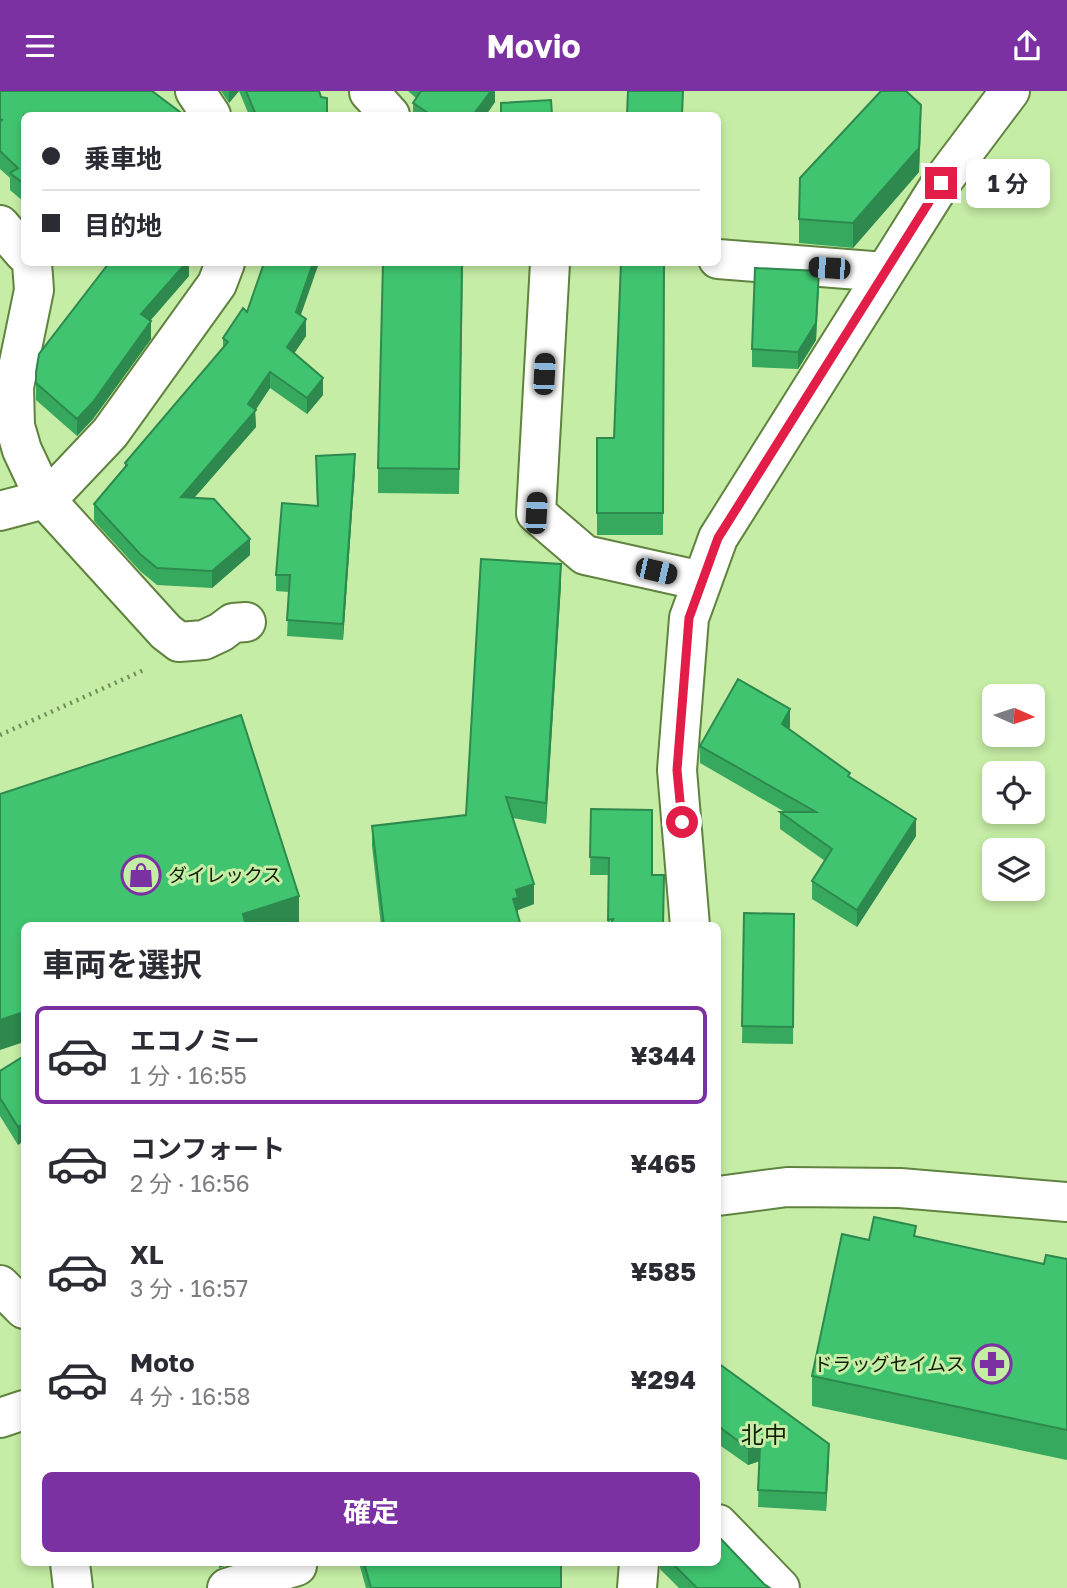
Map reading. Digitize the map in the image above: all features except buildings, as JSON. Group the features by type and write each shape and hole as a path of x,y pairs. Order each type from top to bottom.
{"street":[{"path":"195,91 209,112"},
{"path":"690,922 677,770 689,618 718,538 941,183 1010,91"},
{"path":"0,225 21,250"},
{"path":"721,260 885,272"},
{"path":"32,266 34,290 13,387 15,426 22,450 45,499 166,632 179,642 204,640 233,623 246,622"},
{"path":"0,511 45,499 110,433 217,284 224,266"},
{"path":"550,266 536,513 585,555 702,581"},
{"path":"721,1196 786,1187 900,1188 1067,1202"},
{"path":"0,1285 21,1306"},
{"path":"0,1418 21,1411"},
{"path":"721,1527 780,1588"},
{"path":"70,1566 73,1588"},
{"path":"637,1588 639,1566"},
{"path":"227,1588 299,1572"}],"path":[{"path":"0,735 147,668"}],"place":[{"name":"ダイレックス","path":"141,875"},
{"name":"ドラッグセイムス","path":"992,1364"}],"district":[{"name":"北中","path":"764,1435"}],"route":[{"path":"682,822 677,770 689,618 718,538 941,183"}]}
